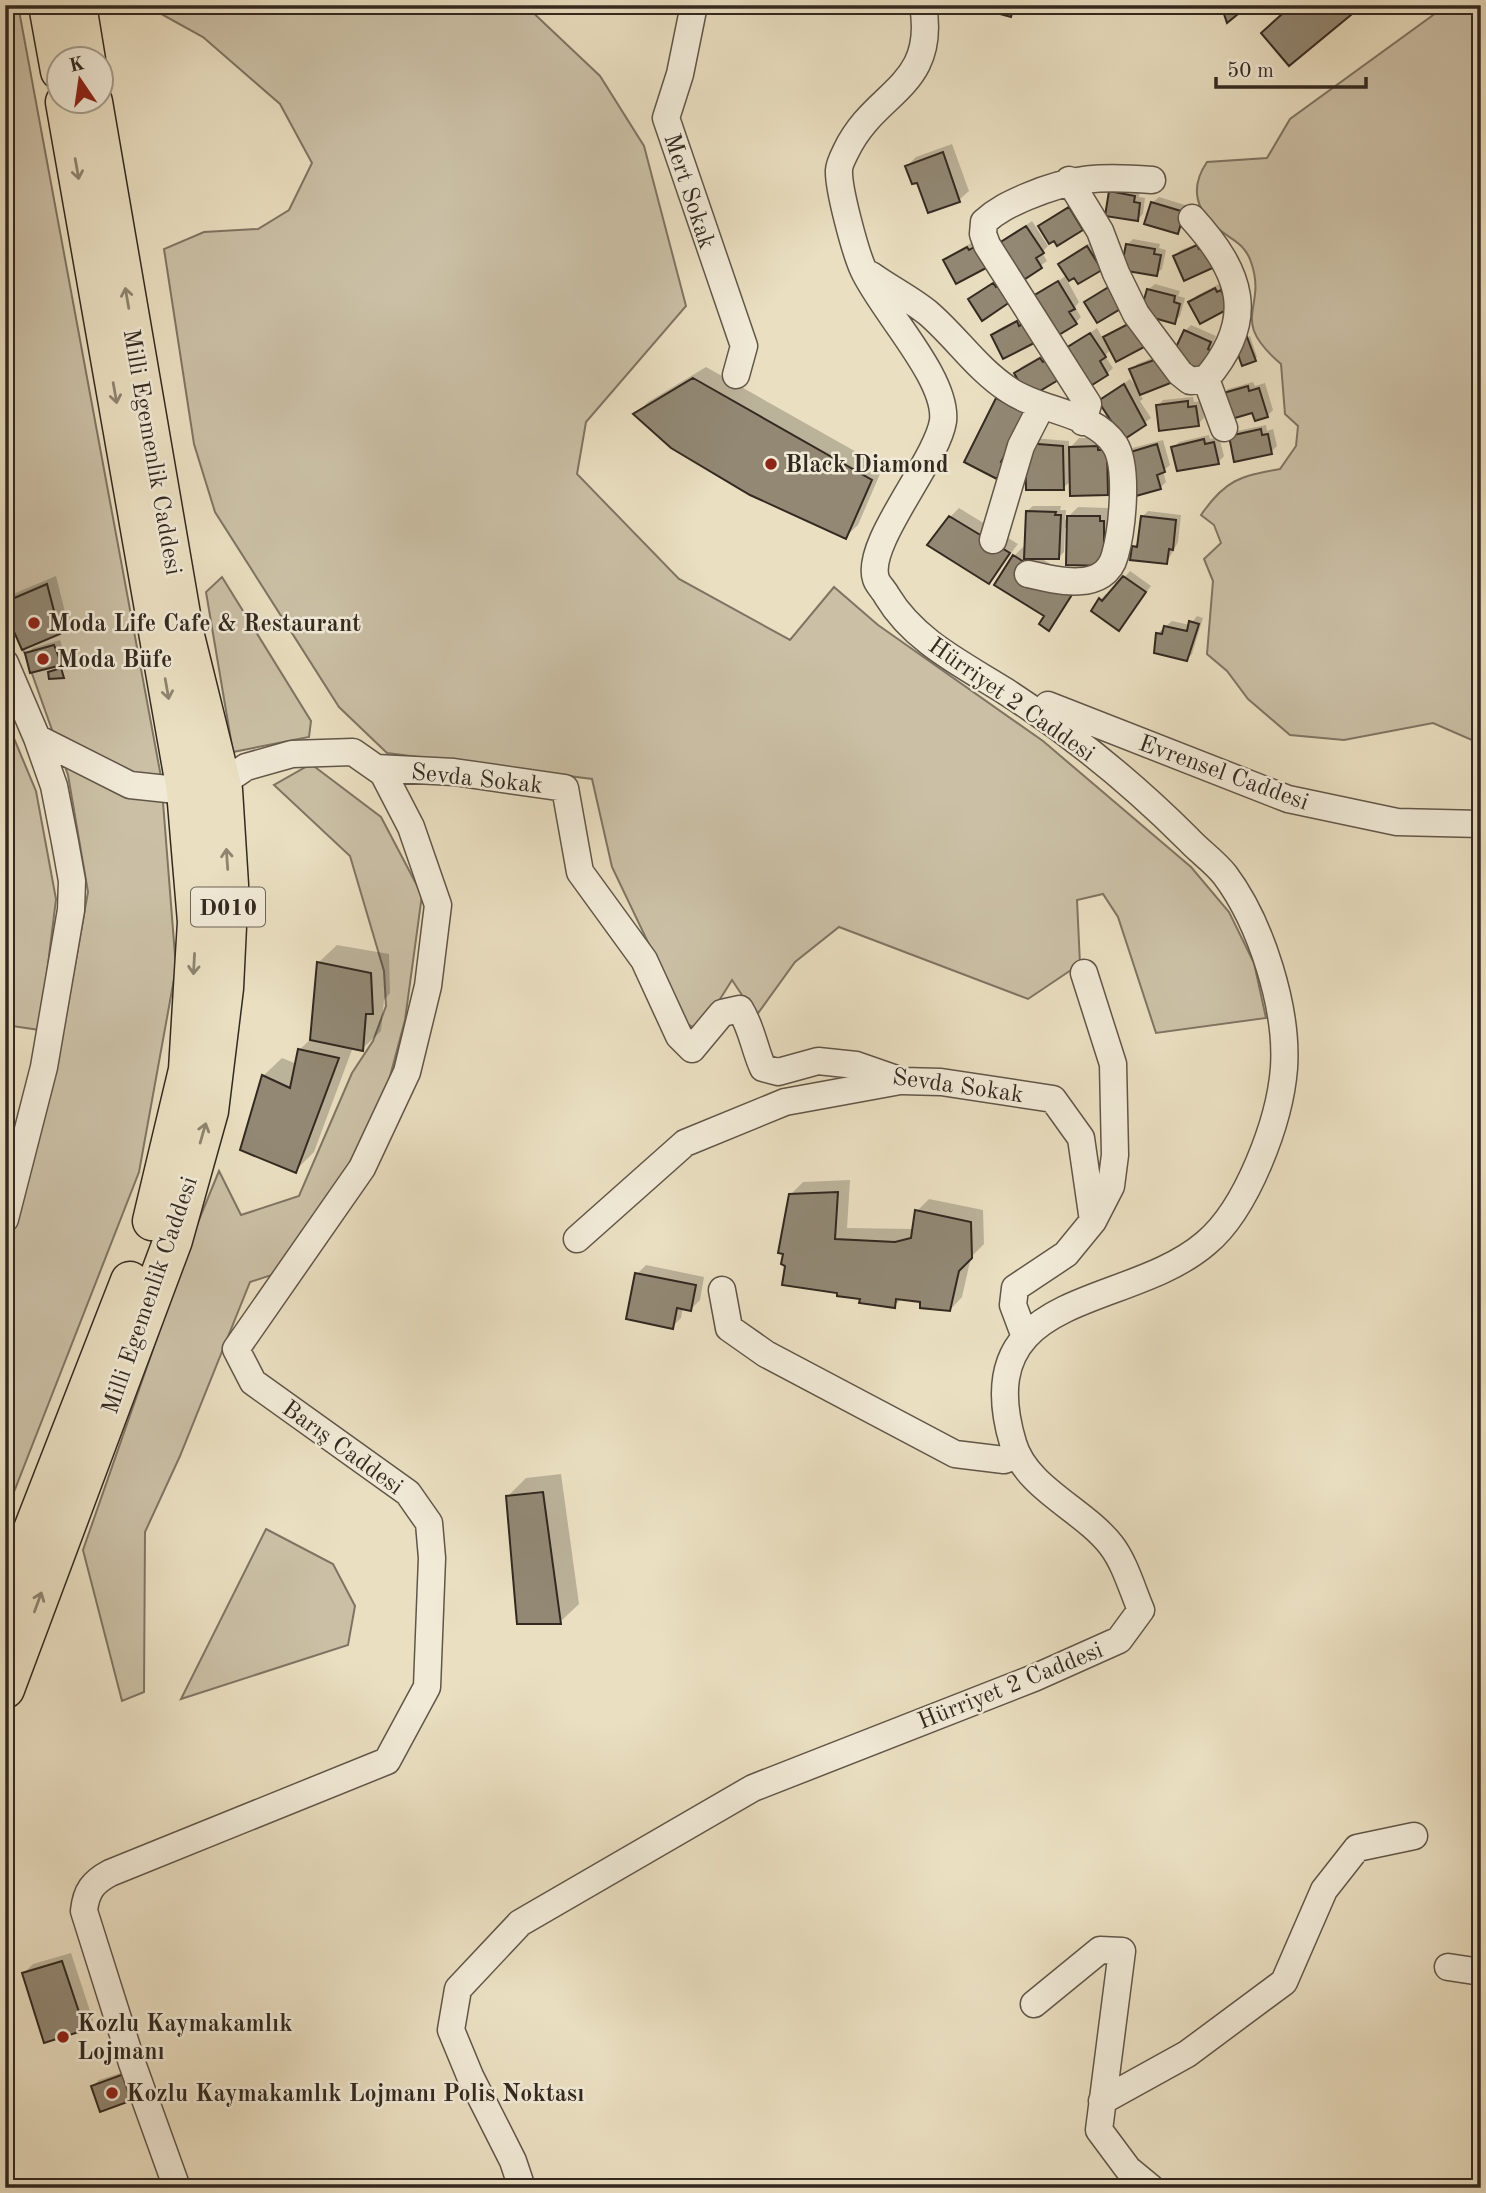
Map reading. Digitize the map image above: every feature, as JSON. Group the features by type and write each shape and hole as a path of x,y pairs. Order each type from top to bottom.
{"highway":[{"path":"48,5 55,46"},
{"path":"77,5 84,46"},
{"name":"Milli Egemenlik Caddesi","path":"5,1689 173,1240 209,1111 224,988 229,885 204,788 68,116"},
{"name":"Milli Egemenlik Caddesi","path":"5,1601 152,1224 188,1070 204,788 184,632 95,116"}],"street":[{"name":"Mert Sokak","path":"694,5 680,74 666,118 744,346 736,375"},
{"name":"Hürriyet 2 Caddesi","path":"522,2188 513,2161 470,2076 451,2030 458,1989 520,1923 753,1788 1034,1678 1119,1640 1141,1610 1112,1547 1080,1514 1026,1471 1013,1446 1005,1397 1009,1367 1017,1345 1046,1317 1181,1261 1210,1241 1254,1175 1278,1106 1283,1055 1281,1023 1259,941 1223,873 1157,807 1065,730 947,656 910,628 875,578 876,560 908,491 931,455 944,417 927,365 905,338 863,270 849,225 839,167 855,131 909,80 922,57 927,25 923,5"},
{"path":"1083,422 1088,404 1007,278 983,234 984,222 994,212 1069,180 1104,176 1152,180"},
{"path":"1069,180 1100,231 1116,274 1136,314 1180,373 1190,381 1206,379"},
{"path":"1192,218 1223,260 1234,280 1240,305 1233,330 1206,379 1224,428"},
{"path":"863,270 928,313 964,353 1001,385 1041,407 1099,426 1117,449 1122,511 1121,536 1112,566 1104,575 1083,582 1028,574"},
{"path":"993,540 1021,446 1041,407"},
{"path":"5,663 54,786 72,881 71,911 44,1067 5,1219"},
{"name":"Evrensel Caddesi","path":"979,675 1078,718 1288,799 1396,822 1481,824"},
{"path":"37,738 130,785 204,788"},
{"name":"Barış Caddesi","path":"177,2188 132,2063 84,1911 90,1887 110,1873 387,1760 427,1687 432,1558 429,1523 408,1493 253,1382 236,1349 362,1168 407,1072 428,986 438,905 411,827 383,773 354,752 292,754 246,767 204,788"},
{"name":"Sevda Sokak","path":"376,768 454,772 565,788 580,872 644,960 679,1037 692,1049 722,1013 740,1009 752,1028 755,1050 763,1069 778,1072 818,1061 843,1063 902,1081 941,1082 1053,1099 1080,1138 1093,1221"},
{"path":"1025,1337 1013,1305 1015,1288 1066,1254 1093,1221 1111,1186 1115,1155 1113,1064 1084,972"},
{"path":"577,1239 685,1143 785,1102 902,1081"},
{"path":"722,1290 729,1328 766,1354 955,1454 1004,1460 1018,1455"},
{"path":"1102,2101 1187,2054 1284,1982 1324,1890 1357,1847 1414,1836"},
{"path":"1034,2004 1100,1950 1122,1951 1099,2130 1128,2169 1151,2188"},
{"path":"1448,1967 1481,1972"}],"shaded area":[{"path":"5,5 18,5 161,777 176,968 139,1172 5,1515 5,1262 67,1010 88,892 68,775 25,654 5,611"},
{"path":"145,5 525,5 600,76 644,146 686,306 586,422 577,474 679,579 790,640 834,587 878,625 1043,741 1191,867 1229,912 1254,963 1266,1018 1156,1033 1118,917 1103,894 1077,900 1080,964 1028,999 839,927 795,962 756,1016 732,980 700,1031 687,1024 612,867 592,779 387,753 339,707 215,512 194,444 164,249 204,232 258,229 289,210 312,163 280,104 203,37"},
{"path":"1447,5 1481,5 1481,744 1433,723 1344,740 1290,735 1248,699 1227,671 1207,654 1213,581 1204,559 1221,543 1214,525 1201,515 1218,494 1234,481 1280,469 1296,446 1298,426 1285,414 1281,364 1265,348 1252,324 1255,278 1251,262 1244,249 1219,230 1202,210 1197,186 1207,162 1267,158 1290,119"},
{"path":"222,577 311,721 309,737 233,752 206,592"},
{"path":"5,717 36,791 56,899 40,1030 5,1025"},
{"path":"311,764 381,817 422,895 405,1020 383,1103 352,1163 278,1273 250,1282 180,1456 145,1532 144,1692 122,1701 83,1550 194,1232 219,1171 241,1215 299,1196 352,1073 373,1041 386,1006 384,971 350,856 274,785"},
{"path":"266,1529 333,1564 355,1606 348,1645 181,1699"}],"building":[{"path":"967,5 1014,5 1011,17"},
{"path":"1221,5 1249,5 1227,23"},
{"path":"1292,5 1363,5 1289,66 1261,33"},
{"path":"943,152 960,202 928,213 917,183 912,184 905,166"},
{"path":"1109,191 1135,196 1134,202 1140,203 1138,221 1105,216"},
{"path":"1151,202 1181,211 1183,216 1178,234 1144,224"},
{"path":"1069,207 1083,230 1057,246 1054,241 1049,244 1038,226"},
{"path":"1026,226 1044,253 1036,258 1042,268 1022,281 999,243"},
{"path":"1126,244 1155,249 1154,254 1161,255 1157,276 1121,270"},
{"path":"1197,245 1199,249 1208,245 1217,266 1184,281 1173,256"},
{"path":"976,246 988,267 956,284 943,260 967,247 969,250"},
{"path":"1087,246 1102,270 1078,284 1074,278 1069,281 1058,264"},
{"path":"1058,281 1075,309 1069,312 1077,324 1052,339 1033,296"},
{"path":"993,283 996,287 1000,285 1010,302 982,321 968,299"},
{"path":"1112,285 1122,308 1097,323 1084,302"},
{"path":"1215,288 1217,292 1221,290 1230,308 1200,324 1188,302"},
{"path":"1147,289 1175,296 1174,302 1180,304 1175,324 1140,314"},
{"path":"1017,321 1019,326 1028,321 1038,341 1003,359 991,335"},
{"path":"1130,323 1148,345 1116,362 1103,337"},
{"path":"1184,330 1211,342 1208,349 1214,352 1205,372 1171,358"},
{"path":"1090,333 1106,357 1100,361 1108,375 1084,390 1066,348"},
{"path":"1247,337 1256,361 1242,366 1234,343"},
{"path":"1040,358 1043,362 1048,359 1060,379 1028,398 1014,373"},
{"path":"1157,359 1173,382 1140,395 1129,369"},
{"name":"Black Diamond","path":"693,378 872,480 846,539 750,495 671,448 633,414"},
{"path":"1124,384 1146,425 1117,444 1113,424 1098,401"},
{"path":"1248,386 1249,391 1259,388 1268,417 1255,421 1252,413 1228,420 1220,394"},
{"path":"996,398 1029,414 1001,462 1004,463 997,479 964,462"},
{"path":"1188,401 1188,407 1196,406 1199,426 1159,431 1156,405"},
{"path":"1261,429 1262,435 1268,434 1272,454 1234,462 1229,436"},
{"path":"1204,439 1205,444 1214,442 1219,464 1177,471 1171,447"},
{"path":"1025,443 1063,446 1064,490 1026,490"},
{"path":"1157,444 1165,472 1157,475 1161,489 1136,496 1124,454"},
{"path":"1098,446 1098,450 1107,450 1108,495 1070,496 1069,447"},
{"path":"1026,511 1056,512 1055,515 1061,515 1059,559 1024,559"},
{"path":"949,516 1010,553 989,584 927,545"},
{"path":"1067,516 1100,516 1100,521 1104,521 1104,566 1066,565"},
{"path":"1141,516 1176,520 1173,550 1169,549 1167,564 1130,560 1132,546 1137,547"},
{"path":"1013,555 1073,593 1049,631 1039,624 1044,616 994,585"},
{"path":"1123,576 1146,592 1119,631 1091,611 1099,598 1102,601"},
{"name":"Moda Life Cafe & Restaurant","path":"47,584 60,634 22,650 5,611 5,602"},
{"path":"1189,621 1199,624 1187,661 1154,653 1156,633 1162,634 1164,626 1187,631"},
{"name":"Moda Büfe","path":"54,645 62,665 30,673 25,653"},
{"path":"61,668 64,678 49,679 48,672"},
{"path":"317,962 371,973 373,1014 366,1014 363,1051 310,1040"},
{"path":"298,1049 339,1058 296,1173 240,1150 262,1075 290,1088"},
{"path":"838,1192 835,1239 895,1242 911,1238 915,1210 971,1222 972,1258 959,1271 950,1311 920,1308 920,1302 896,1299 895,1308 859,1303 860,1299 837,1296 837,1293 782,1285 785,1266 781,1264 783,1254 778,1253 789,1194"},
{"path":"635,1273 696,1285 691,1311 677,1308 673,1329 626,1319"},
{"path":"543,1492 561,1624 517,1624 506,1496"},
{"name":"Kozlu Kaymakamlık Lojmanı","path":"62,1961 85,2030 44,2043 22,1973"},
{"name":"Kozlu Kaymakamlık Lojmanı Polis Noktası","path":"124,2074 133,2100 100,2112 91,2086"}],"place":[{"name":"Black Diamond","path":"771,464"},
{"name":"Moda Life Cafe & Restaurant","path":"34,623"},
{"name":"Moda Büfe","path":"43,659"},
{"name":"Kozlu Kaymakamlık Lojmanı","path":"63,2037"},
{"name":"Kozlu Kaymakamlık Lojmanı Polis Noktası","path":"112,2093"}]}
